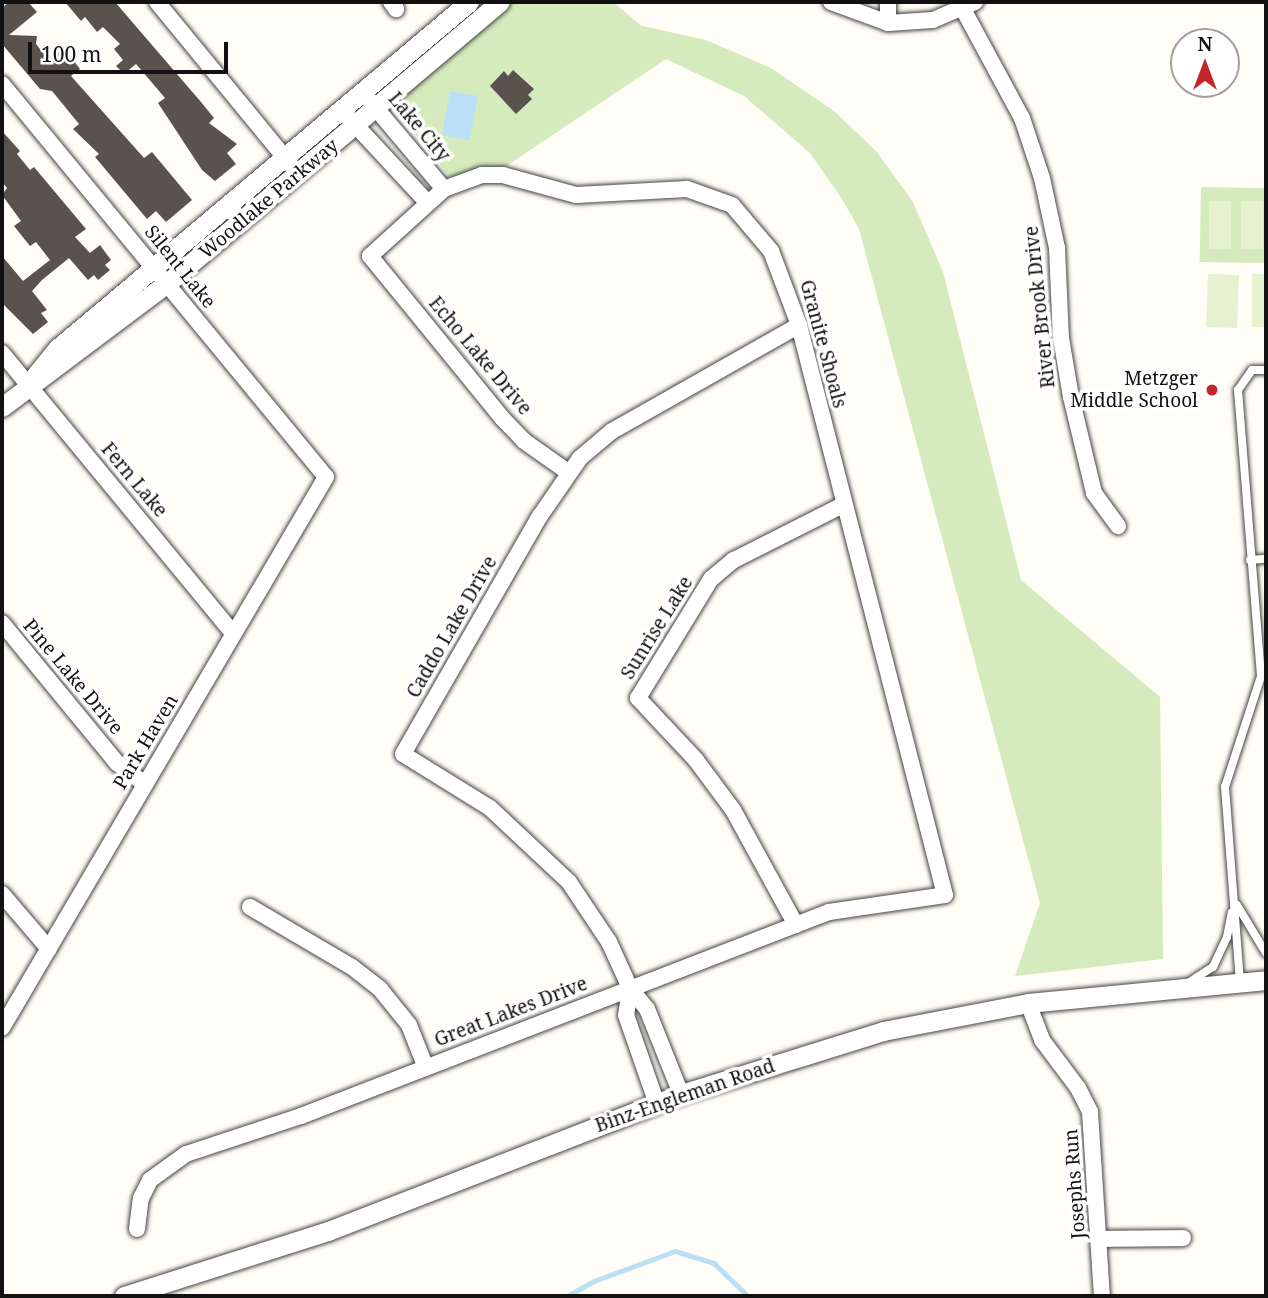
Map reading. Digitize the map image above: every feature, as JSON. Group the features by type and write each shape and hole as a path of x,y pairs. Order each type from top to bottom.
{"street":[{"path":"157,2 299,174"},
{"name":"Woodlake Parkway","path":"2,407 28,385 58,348 469,2"},
{"path":"831,2 888,23 933,20 969,5"},
{"path":"888,2 888,23"},
{"name":"Woodlake Parkway","path":"28,385 69,362 166,284 377,109 495,4"},
{"name":"River Brook Drive","path":"969,5 1023,118 1042,178 1057,248 1061,338 1071,397 1094,493 1118,526"},
{"name":"Silent Lake","path":"2,84 326,477"},
{"name":"Lake City","path":"363,93 443,189"},
{"path":"342,110 427,202"},
{"path":"387,160 407,143"},
{"name":"Granite Shoals","path":"369,256 443,189 468,177 503,174 576,195 666,188 711,195 732,205 771,251 799,325 945,895"},
{"name":"Echo Lake Drive","path":"369,256 502,418 524,441 568,472"},
{"name":"Caddo Lake Drive","path":"681,1094 648,1009 630,988 609,942 545,856 490,808 403,754 568,472 612,431 799,325"},
{"name":"Fern Lake","path":"2,353 234,634"},
{"name":"Park Haven","path":"2,1028 326,477"},
{"name":"Sunrise Lake","path":"796,925 733,810 696,760 638,698 711,579 734,560 843,505"},
{"name":"Pine Lake Drive","path":"2,623 117,763 145,784"},
{"path":"2,894 49,949"},
{"name":"Great Lakes Drive","path":"137,1228 141,1198 150,1180 168,1163 850,906 945,895"},
{"path":"250,907 352,967 380,989 409,1025 426,1068"},
{"name":"Binz-Engleman Road","path":"124,1296 328,1231 681,1094 883,1031 1028,1003 1266,980"},
{"name":"Caddo Lake Drive","path":"630,988 626,1015 657,1104"},
{"name":"Josephs Run","path":"1028,1003 1042,1040 1078,1088 1090,1112 1102,1296"},
{"path":"635,1046 660,1037"},
{"path":"1100,1239 1183,1238"}],"lane":[{"path":"1261,676 1238,390 1252,370 1266,370"},
{"path":"1250,560 1266,559"},
{"path":"1240,982 1226,787 1266,667"},
{"path":"1235,899 1248,928 1266,953"},
{"path":"1181,987 1213,967 1227,937 1235,899"}],"green space":[{"path":"510,2 613,2 642,26 706,40 771,68 834,111 877,152 913,202 943,272 1021,580 1160,697 1163,959 1015,976 1040,903 859,229 842,199 810,153 744,96 666,59 505,167 450,177 393,106"},
{"path":"1201,187 1266,188 1265,263 1200,262"},
{"path":"1209,201 1231,201 1231,249 1209,249"},
{"path":"1241,201 1263,201 1263,249 1241,249"},
{"path":"1208,274 1239,275 1237,328 1206,327"},
{"path":"1252,274 1266,274 1266,327 1252,327"}],"water":[{"path":"450,91 478,96 470,140 442,135"}],"building":[{"path":"9,2 28,2 37,12 9,35 37,36 36,44 49,60 64,48 80,69 71,76 144,158 152,152 192,200 166,222 156,211 147,219 95,157 99,154 73,129 79,124 52,91 40,89 2,44 2,8"},
{"path":"65,2 115,2 214,118 209,123 237,144 227,153 236,164 215,181 202,170 158,103 165,98 136,64 124,74 116,66 123,60 114,49 120,44 103,27 97,32 85,17 81,21"},
{"path":"513,70 534,89 528,95 532,99 516,114 490,86 504,71 508,76"},
{"path":"2,131 20,151 17,154 30,170 34,167 86,229 75,237 90,253 100,245 111,260 105,265 110,270 98,280 94,275 88,280 69,258 42,280 32,291 47,310 41,313 48,322 33,334 2,303 2,256 23,281 50,260 36,242 30,246 14,226 21,221 2,195 7,188 2,182"}],"waterway":[{"path":"567,1296 594,1281 675,1251 714,1263 748,1296"}],"place":[{"name":"Metzger Middle School","path":"1212,390"}]}
